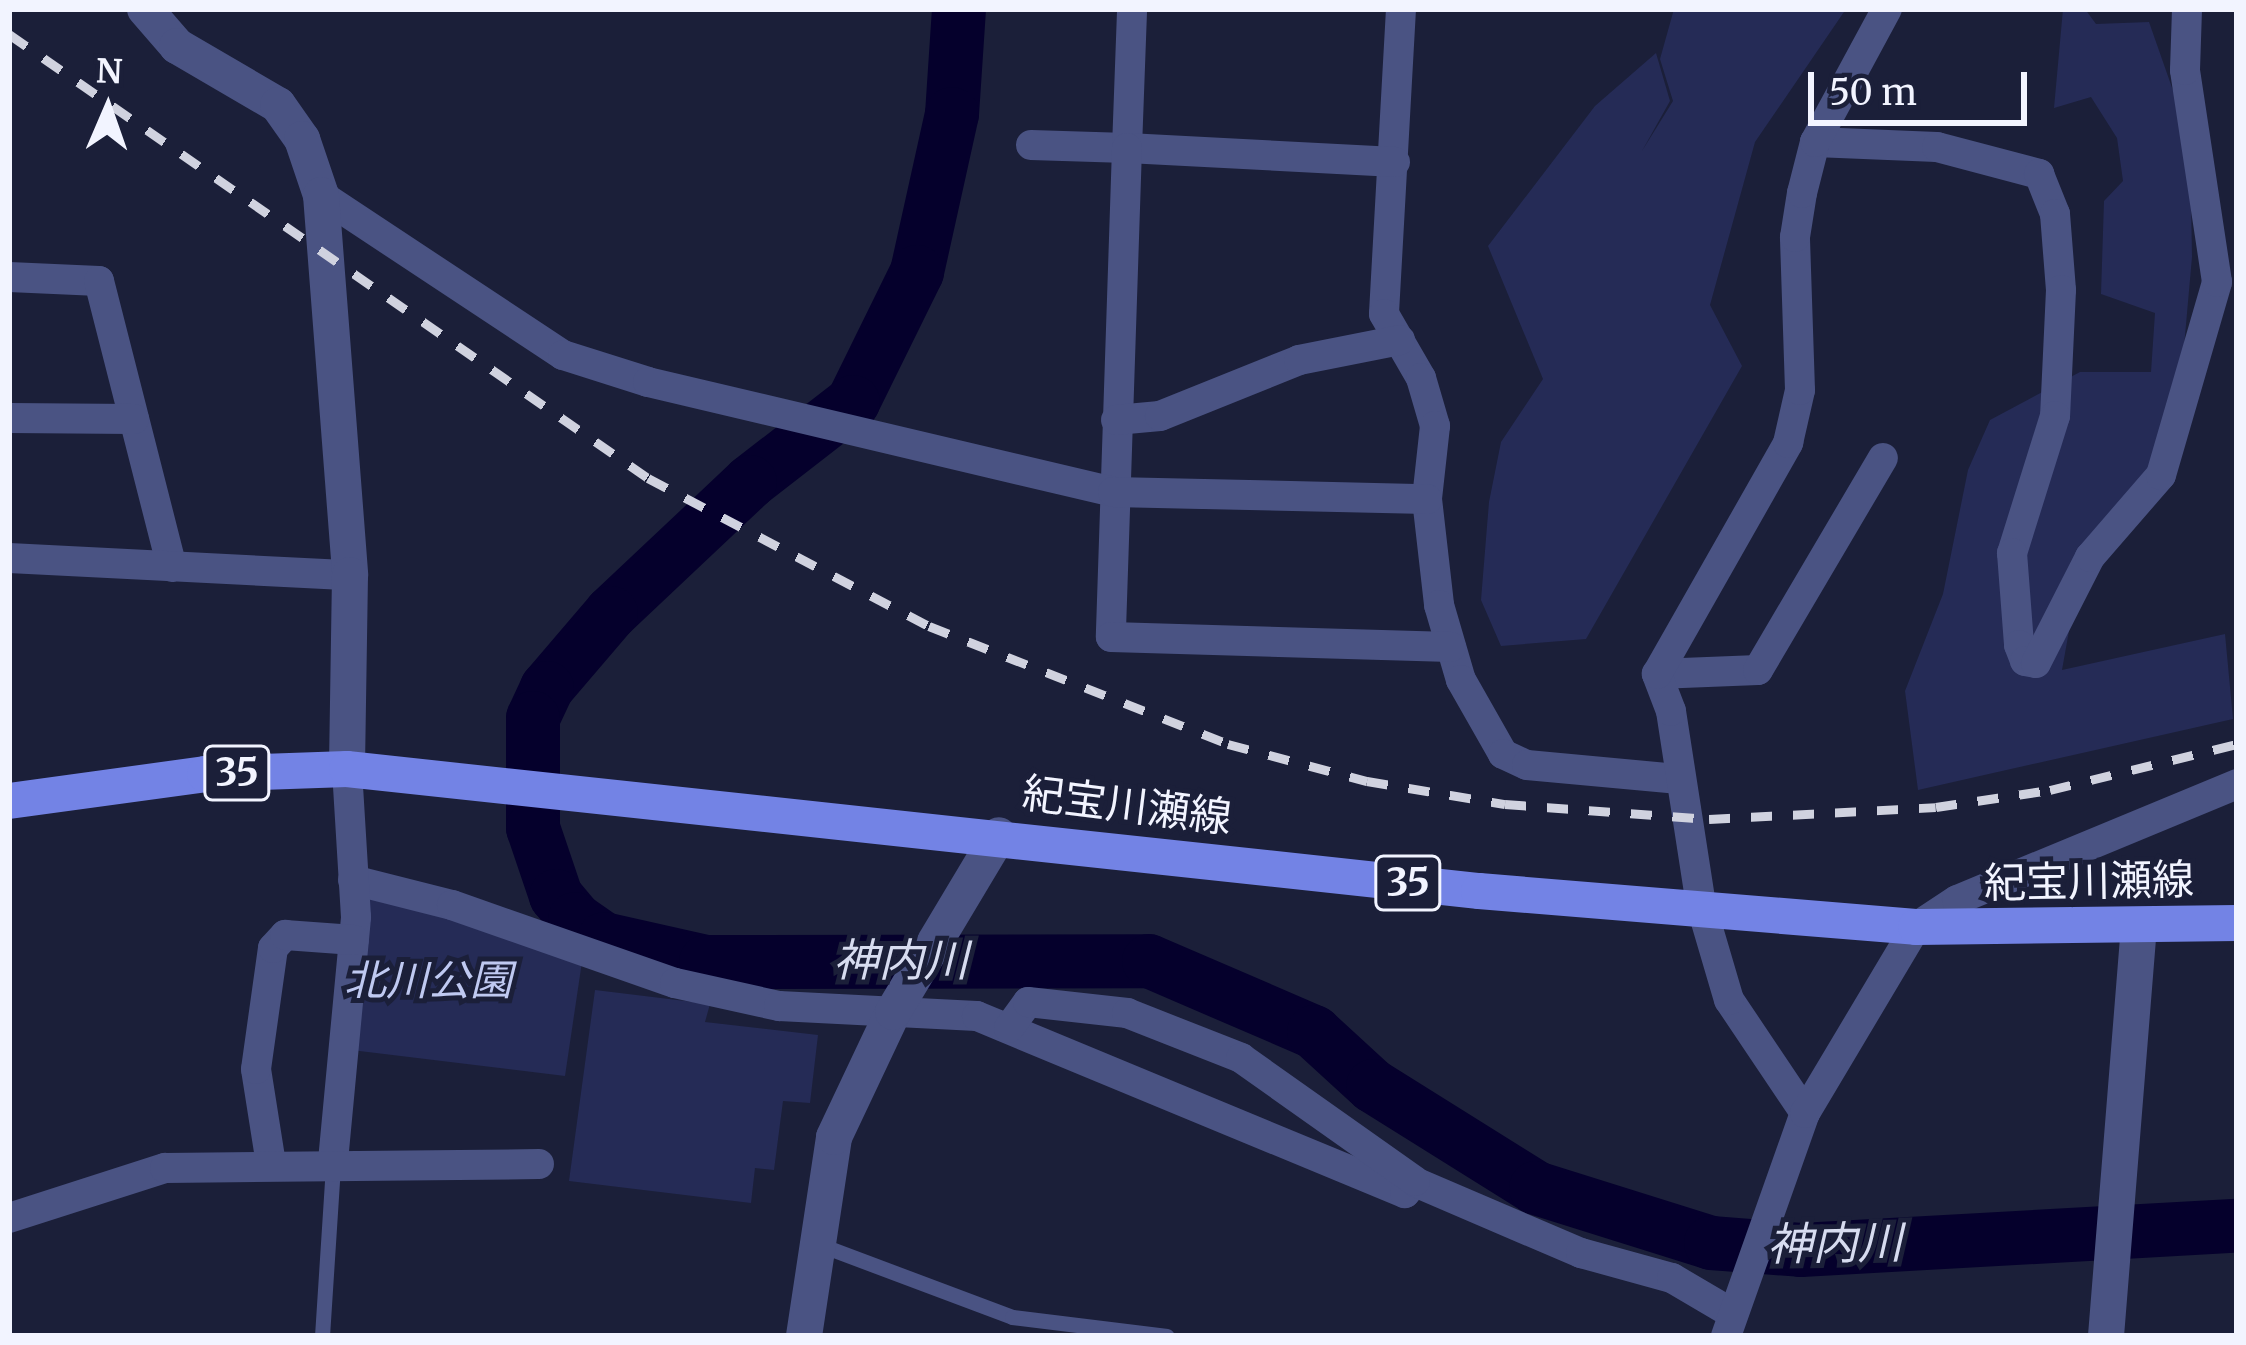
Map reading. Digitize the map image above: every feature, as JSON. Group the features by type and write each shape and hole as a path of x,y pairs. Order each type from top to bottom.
{"main road":[{"name":"紀宝川瀬線","path":"9,801 205,774 346,769 582,789 1479,891 1701,905 1916,927 2139,929 2237,923"}],"street":[{"path":"145,9 177,46 278,105 302,139 321,195 350,575 346,769 353,940 333,1161"},
{"path":"1132,9 1111,637 1451,647"},
{"path":"1401,9 1384,314 1400,340 1435,426 1427,499 1451,647 1503,754 1527,765 1679,779"},
{"path":"1657,674 1788,442 1800,390 1795,237 1815,142 1887,9"},
{"path":"1815,142 1937,146 2039,174 2055,214 2061,290 2055,416 2012,553 2019,645 2025,661 2036,663 2090,557 2161,476 2217,282 2185,70 2187,9"},
{"path":"1031,145 1395,162"},
{"path":"321,195 562,356 760,409 1113,492 1427,499"},
{"path":"9,277 99,281 172,567"},
{"path":"1116,420 1160,416 1299,360 1400,340"},
{"path":"9,418 134,419"},
{"path":"1657,674 1758,670 1883,458"},
{"path":"9,558 350,575"},
{"path":"1657,674 1671,711 1701,905 1729,1000 1805,1113"},
{"path":"1009,1028 1028,1002 1127,1012 1241,1058 1415,1182 1581,1253 1672,1278 1733,1314 1805,1113 1916,927 1957,900 2237,784"},
{"path":"804,1336 834,1137 893,1012 999,835"},
{"path":"353,880 452,905 675,983 779,1006 977,1016 1406,1192 1415,1182"},
{"path":"2107,1324 2139,929"},
{"path":"271,1164 256,1069 273,948 285,934 353,940"},
{"path":"9,1218 165,1168 333,1161 539,1164"}],"lane":[{"path":"322,1336 333,1161"},
{"path":"817,1244 1012,1317 1167,1336"}],"green space":[{"path":"1674,9 1846,9 1755,142 1710,305 1742,366 1586,639 1501,646 1481,600 1489,502 1501,442 1543,379 1488,246 1595,106 1656,53 1670,101 1642,151 1673,101 1660,59"},
{"path":"2063,9 2085,9 2096,24 2149,22 2190,139 2192,257 2179,403 2153,485 2079,575 2062,670 2225,634 2233,719 1918,790 1905,691 1943,594 1968,470 1990,420 2080,372 2151,372 2155,313 2101,294 2104,201 2123,181 2117,138 2091,97 2054,108"},
{"name":"北川公園","path":"353,880 583,955 565,1076 343,1049"},
{"path":"595,990 710,1004 705,1022 818,1035 810,1103 783,1101 774,1170 755,1168 751,1203 569,1181"}],"waterway":[{"name":"神内川","path":"959,9 952,114 917,272 853,402 750,482 611,613 547,688 533,718 533,828 556,896 575,919 604,939 706,962 1149,961 1314,1032 1373,1086 1536,1188 1711,1243 1801,1250 2237,1226"}],"railway":[{"path":"9,34 648,478 929,626 1228,744 1367,781 1505,804 1709,819 1936,807 2050,790 2237,744"}]}
